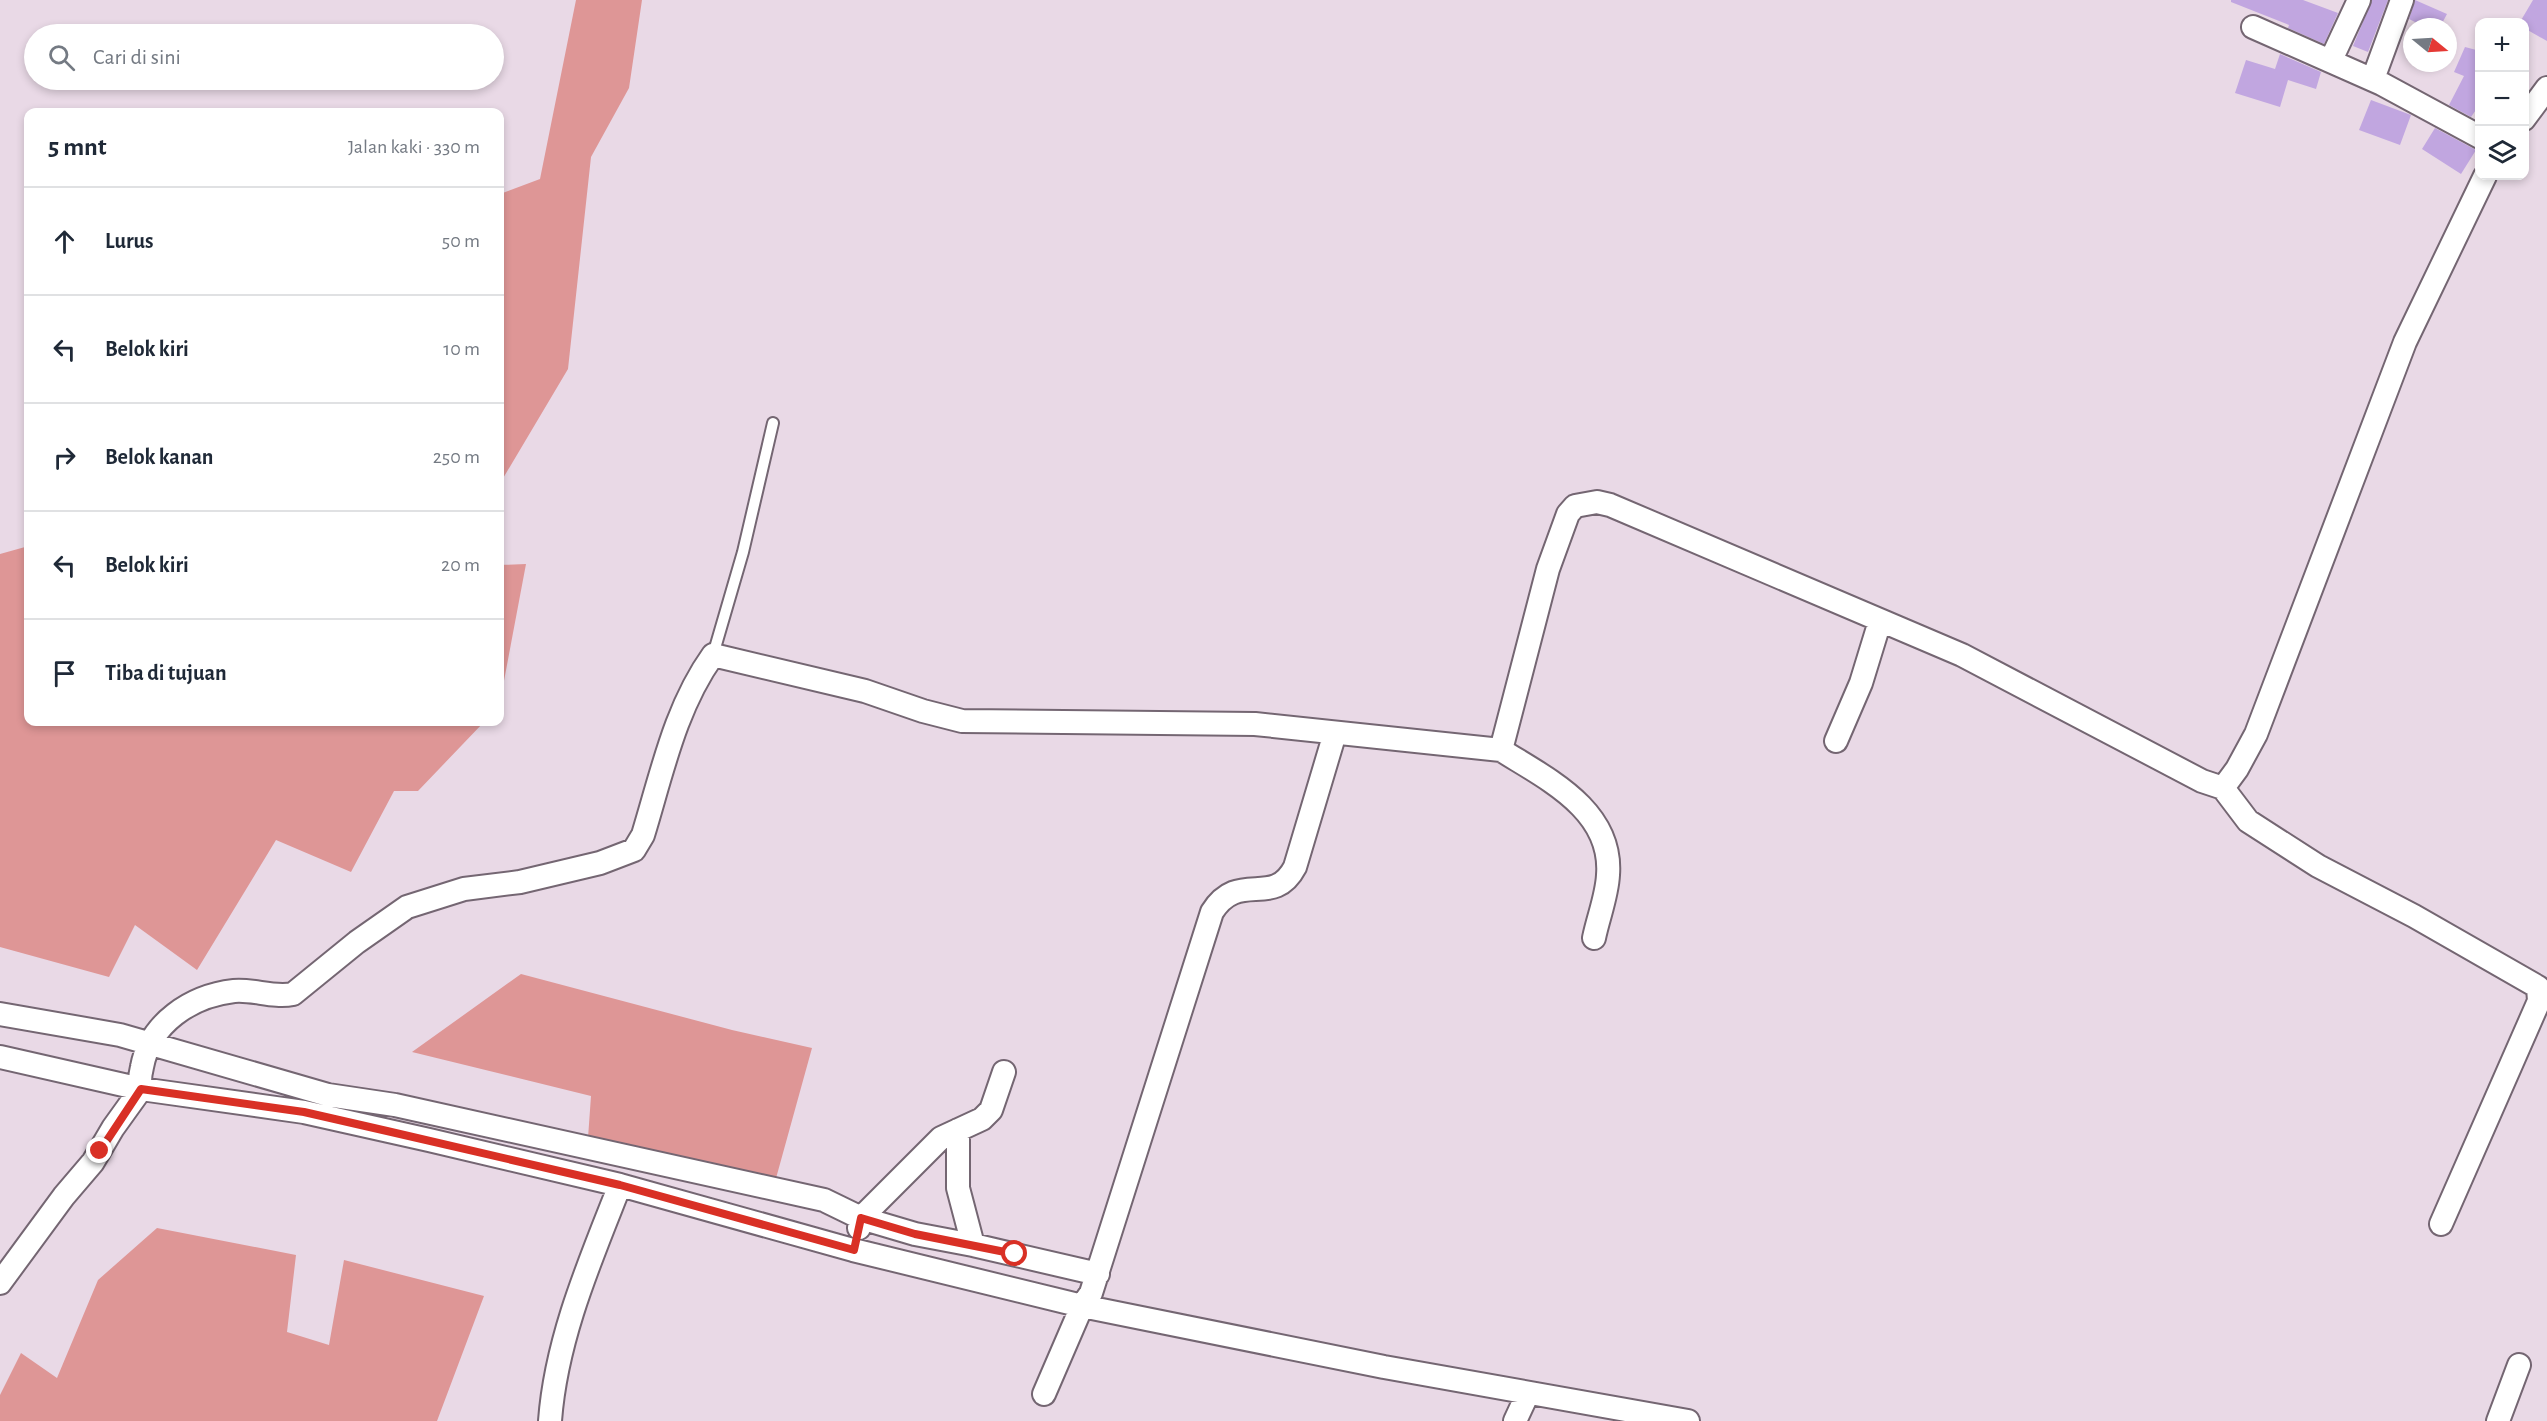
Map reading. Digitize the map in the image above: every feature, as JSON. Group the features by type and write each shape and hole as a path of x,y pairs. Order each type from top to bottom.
{"street":[{"path":"2331,60 2359,0"},
{"path":"2373,80 2402,0"},
{"path":"2253,27 2373,80 2475,134"},
{"path":"2529,112 2547,88"},
{"path":"2223,788 2237,769 2256,734 2405,342 2483,180"},
{"path":"1501,750 1548,569 1568,514 1575,506 1583,503 1597,502 1610,505 1962,656 2202,781 2223,788 2248,821 2318,866 2414,916 2538,987 2539,1001 2441,1224"},
{"path":"1836,741 1861,683 1880,621"},
{"path":"0,1283 64,1196 93,1162 140,1086 147,1047 169,1017 209,995 236,991 283,996 298,992 335,959 407,907 464,889 520,882 600,863 634,850 643,835 681,712 691,688 713,655 855,688 962,721 1255,724 1501,750 1586,808 1597,824 1605,849 1608,875 1594,938"},
{"path":"1044,1394 1092,1289 1212,912 1220,899 1239,890 1276,887 1287,882 1295,867 1335,733"},
{"path":"0,1014 147,1047 328,1095 395,1104 824,1200 861,1218 915,1234 973,1245 1092,1289"},
{"path":"0,1057 140,1086 304,1112 620,1185 854,1250 1092,1289 1528,1393 1688,1421"},
{"path":"854,1250 861,1218 941,1138 982,1119 991,1110 1004,1072"},
{"path":"958,1130 958,1188 973,1245"},
{"path":"550,1421 552,1400 572,1313 620,1185"},
{"path":"2498,1421 2519,1365"},
{"path":"1515,1421 1528,1393"}],"lane":[{"path":"713,655 743,552 773,423"}],"shaded area":[{"path":"576,0 642,0 629,88 591,157 568,369 504,477 504,192 540,179"},
{"path":"24,547 24,726 480,726 418,791 394,791 351,872 276,840 197,970 135,925 109,977 0,947 0,554"},
{"path":"526,564 504,681 504,565"},
{"path":"521,974 732,1030 812,1048 770,1200 587,1152 591,1096 412,1052"},
{"path":"157,1228 296,1255 287,1332 329,1345 344,1260 484,1296 437,1421 0,1421 0,1395 21,1353 57,1378 98,1280"}],"building":[{"path":"2231,0 2303,0 2338,13 2324,44 2288,28 2289,25 2231,2"},
{"path":"2372,0 2388,0 2368,52 2353,46"},
{"path":"2415,0 2447,14 2445,18 2409,18"},
{"path":"2533,0 2547,0 2547,41 2529,31 2529,18 2522,18"},
{"path":"2465,47 2475,50 2475,111 2471,117 2449,105 2464,76 2454,72 2457,72 2457,65"},
{"path":"2280,54 2321,72 2316,89 2288,80 2280,107 2235,93 2246,60 2275,69"},
{"path":"2371,100 2411,115 2400,145 2359,130"},
{"path":"2435,128 2475,149 2475,152 2461,174 2422,149"}],"route":[{"path":"100,1151 113,1128 141,1089 304,1112 429,1140 620,1185 854,1250 861,1218 915,1234 1015,1254"}]}
